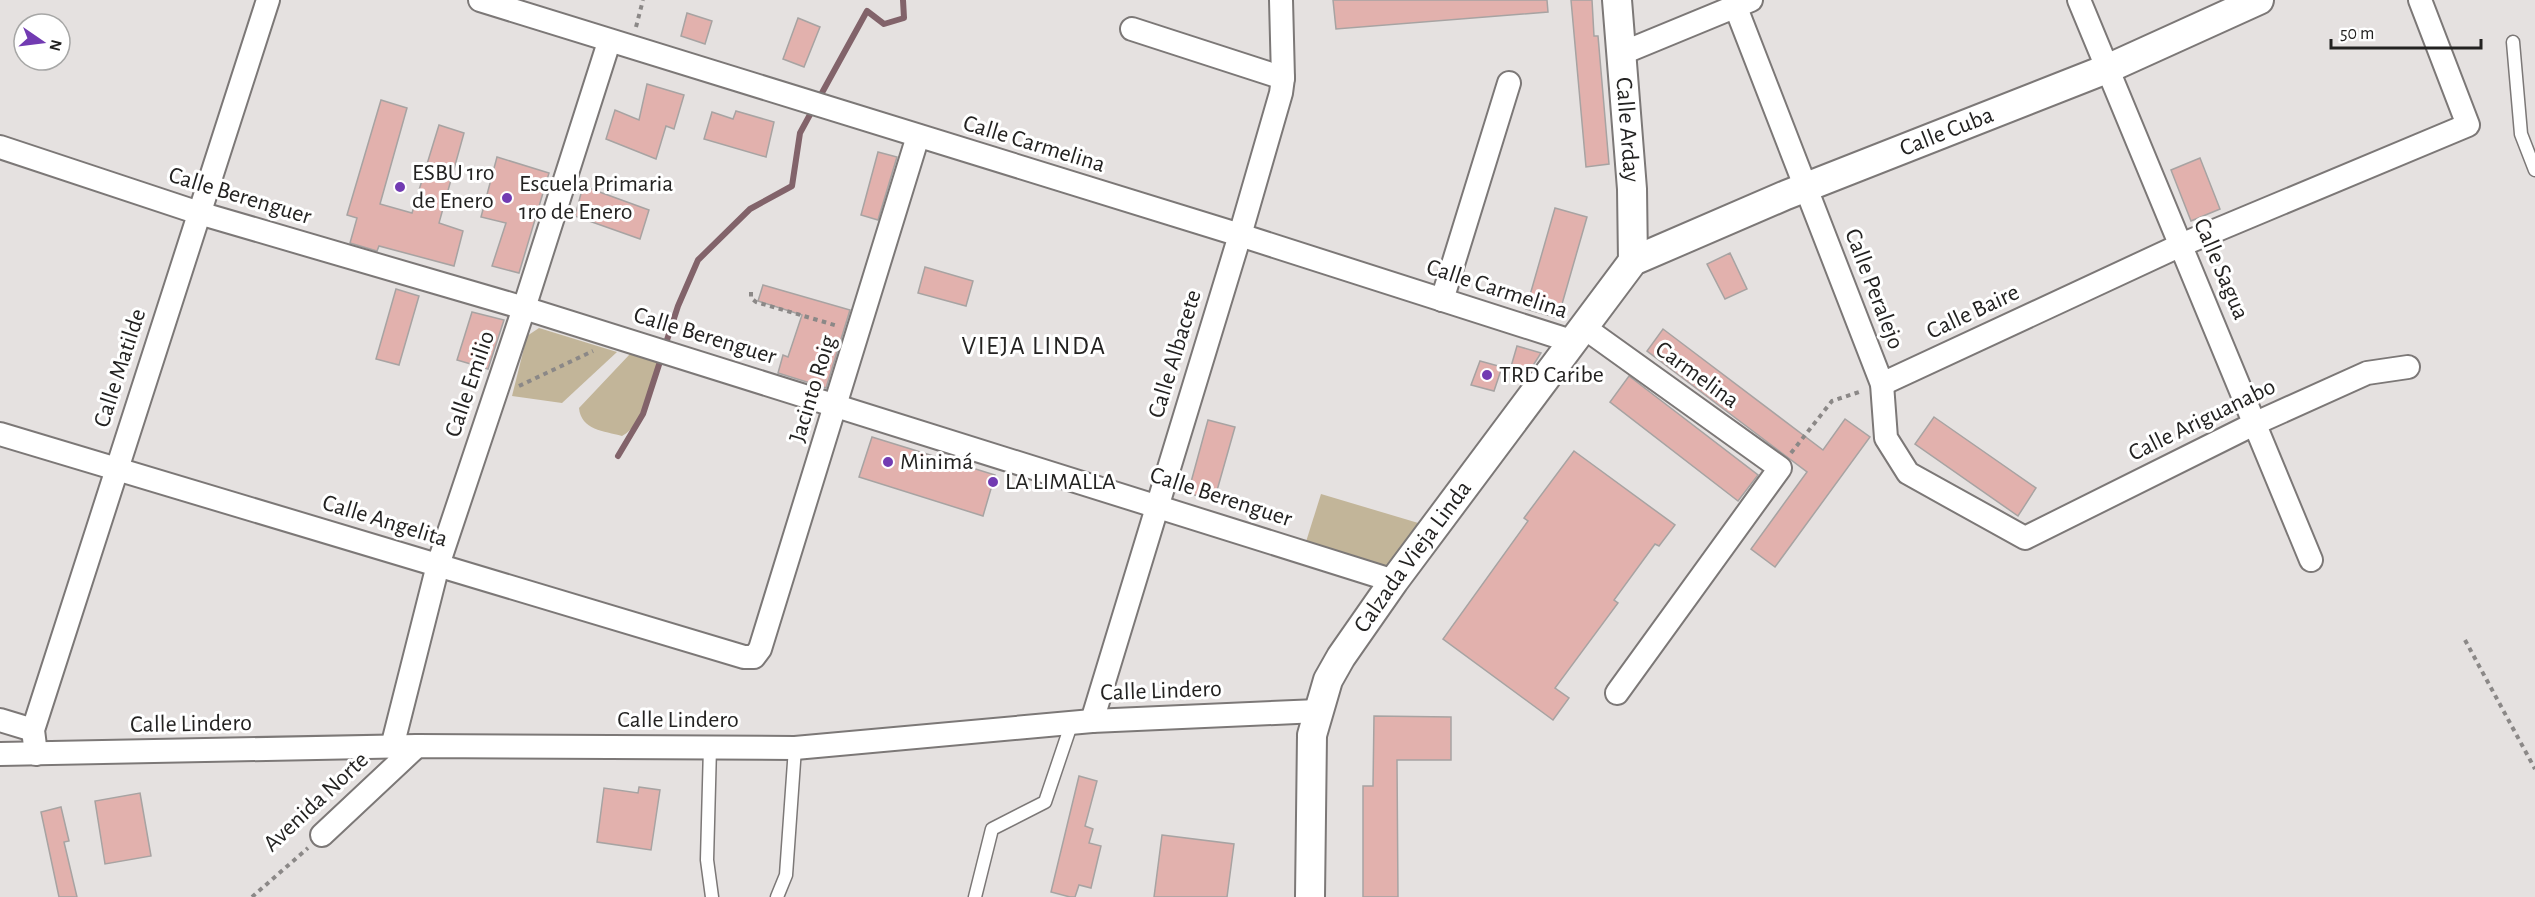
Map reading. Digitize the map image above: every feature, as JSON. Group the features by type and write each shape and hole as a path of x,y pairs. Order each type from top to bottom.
{"street":[{"name":"Calle Matilde","path":"36,754 33,730 115,468 268,0"},
{"name":"Calle Carmelina","path":"480,0 1442,300 1577,334"},
{"name":"Calle Albacete","path":"1082,721 1156,504 1240,236 1283,78 1281,0"},
{"name":"Calle Arday","path":"1617,0 1632,189 1633,261"},
{"name":"Calle Sagua","path":"2079,0 2311,560"},
{"name":"Calle Cuba","path":"1633,261 1806,187 2109,68 2259,0"},
{"name":"Calle Baire","path":"1882,384 2181,245 2468,125 2420,0"},
{"path":"1620,54 1740,2"},
{"name":"Calle Peralejo","path":"1740,2 1806,187 1882,384 1886,438 1908,473 2025,538"},
{"path":"1132,28 1283,78"},
{"name":"Calle Emilio","path":"392,747 438,565 524,308 609,42"},
{"path":"1442,300 1509,83"},
{"name":"Jacinto Roig","path":"754,657 760,649 918,136"},
{"name":"Calle Berenguer","path":"0,147 199,213 524,308 1156,504 1394,581"},
{"name":"Calzada Vieja Linda","path":"1310,897 1310,765 1318,711 1329,680 1341,657 1394,581 1633,261"},
{"name":"Carmelina","path":"1577,334 1780,468"},
{"name":"Calle Ariguanabo","path":"2025,538 2256,423 2367,373 2408,367"},
{"name":"Calle Angelita","path":"0,434 744,657 754,657"},
{"path":"1617,693 1780,468"},
{"name":"Calle Lindero","path":"0,754 417,746 795,747 1082,721 1318,711"},
{"path":"0,720 33,730"},
{"name":"Avenida Norte","path":"322,835 417,746"}],"lane":[{"path":"2513,42 2521,134 2535,170"},
{"path":"975,897 992,829 1045,802 1082,721"},
{"path":"710,747 707,860 712,897"},
{"path":"777,897 786,875 795,747"}],"path":[{"path":"752,292 751,298 756,302 858,333"},
{"path":"514,388 562,368 617,337"},
{"path":"1780,468 1832,401 1882,384"},
{"path":"2465,640 2535,769"},
{"name":"Avenida Norte","path":"252,897 322,835"}],"shaded area":[{"path":"539,328 617,352 562,403 512,396 527,336"},
{"path":"630,354 658,361 641,413 630,430 622,436 601,431 589,425 584,421 579,408"},
{"path":"1321,494 1425,525 1394,573 1305,545"}],"building":[{"path":"1333,0 1547,0 1548,12 1336,29"},
{"path":"1571,0 1592,0 1594,36 1598,36 1609,164 1586,167"},
{"path":"687,13 712,21 705,44 681,36"},
{"path":"798,18 820,27 804,67 783,59"},
{"path":"647,84 684,95 674,129 666,126 656,159 606,139 615,110 639,120"},
{"name":"ESBU 1ro de Enero","path":"381,100 407,108 380,204 412,213 439,125 464,133 439,223 463,231 454,266 379,246 377,251 350,243 357,218 347,215"},
{"path":"736,111 774,122 766,157 704,139 712,112 733,119"},
{"path":"878,152 897,157 878,220 861,215"},
{"path":"497,157 549,173 519,273 492,266 506,223 481,217"},
{"path":"2200,158 2220,209 2191,221 2171,170"},
{"path":"583,186 649,210 640,239 575,216"},
{"path":"1555,208 1587,217 1558,318 1526,309"},
{"path":"1730,253 1747,289 1725,299 1707,264"},
{"path":"925,267 973,281 966,306 918,293"},
{"path":"763,285 850,310 826,388 778,373 783,355 788,357 802,315 758,301"},
{"path":"396,289 419,296 399,365 376,359"},
{"path":"472,312 504,320 488,369 457,360"},
{"path":"1663,329 1823,450 1845,419 1870,437 1775,567 1751,549 1807,472 1647,351"},
{"path":"1517,346 1541,353 1527,375 1510,370"},
{"path":"1480,361 1502,367 1494,391 1471,385"},
{"path":"1629,376 1758,475 1738,501 1610,402"},
{"path":"1934,417 2036,488 2018,516 1915,444"},
{"path":"1208,420 1235,427 1214,501 1188,493"},
{"path":"872,437 995,475 983,516 859,477"},
{"path":"1574,451 1675,525 1659,546 1655,544 1614,600 1618,603 1555,688 1569,698 1553,720 1443,639 1528,521 1524,518"},
{"path":"1374,716 1451,717 1451,760 1397,760 1398,897 1363,897 1363,786 1373,786"},
{"path":"1079,776 1097,781 1085,826 1093,829 1089,843 1101,846 1091,888 1079,885 1075,897 1070,897 1051,892"},
{"path":"639,787 660,790 651,850 597,842 604,788 638,793"},
{"path":"140,793 151,856 105,864 95,801"},
{"path":"61,807 69,841 64,842 77,897 59,897 41,812"},
{"path":"1162,835 1234,844 1227,897 1154,897"}],"waterway":[{"path":"818,100 867,11 884,24 904,18 903,0"},
{"path":"618,456 643,414 678,306 698,260 750,209 792,186 800,133 813,109"}],"place":[{"name":"ESBU 1ro de Enero","path":"400,187"},
{"name":"Escuela Primaria 1ro de Enero","path":"507,198"},
{"name":"TRD Caribe","path":"1487,375"},
{"name":"Minimá","path":"888,462"},
{"name":"LA LIMALLA","path":"993,482"}],"district":[{"name":"VIEJA LINDA","path":"1034,346"}]}
